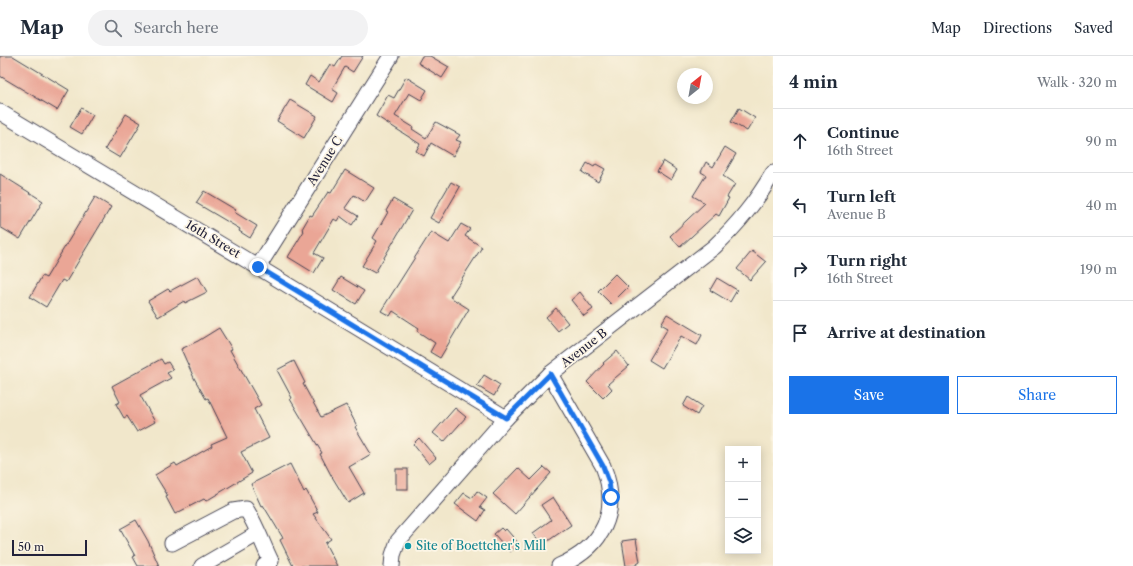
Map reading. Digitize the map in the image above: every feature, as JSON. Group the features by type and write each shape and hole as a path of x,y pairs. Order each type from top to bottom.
{"street":[{"name":"Avenue C","path":"258,267 391,56"},
{"name":"16th Street","path":"0,112 506,418"},
{"name":"Avenue B","path":"393,561 398,541 409,526 506,418 550,374 714,247 737,225 755,203 773,173"},
{"path":"550,374 603,466 609,482 611,497 610,512 604,526 594,542 581,554 559,566"},
{"path":"172,543 233,512 246,509 257,527 257,534 271,561 264,566"},
{"path":"202,566 257,534"}],"building":[{"path":"0,56 13,56 69,90 57,110 0,76"},
{"path":"342,56 363,56 353,72 345,67 332,89 338,93 333,102 305,85 310,76 319,82 330,64 335,67"},
{"path":"422,56 430,56 449,67 442,78 418,63"},
{"path":"406,77 427,90 421,100 409,93 395,116 413,127 412,129 426,138 436,122 460,135 456,140 461,142 453,156 431,143 424,156 416,151 420,144 376,116 388,95 394,98"},
{"path":"290,100 317,116 304,138 277,121"},
{"path":"81,108 93,115 82,134 70,127"},
{"path":"739,108 755,118 747,131 731,122"},
{"path":"126,114 141,123 120,158 105,149"},
{"path":"725,147 736,154 723,176 735,184 727,197 729,198 719,216 716,214 680,247 670,236 705,203 693,196 706,175 701,172 706,162 713,167"},
{"path":"663,161 677,170 671,180 657,171"},
{"path":"587,163 594,167 596,164 605,169 598,182 582,172"},
{"path":"345,170 374,188 365,202 354,195 345,208 358,216 352,225 340,216 337,221 334,219 314,253 323,258 314,273 288,257 304,231 302,229 310,215 312,216 328,192 331,193"},
{"path":"0,174 43,201 20,239 0,227"},
{"path":"451,182 460,187 439,223 430,218"},
{"path":"204,191 236,210 234,212 257,226 250,238 239,231 240,229 196,203"},
{"path":"95,197 111,207 66,282 62,280 46,307 30,297 42,276 46,278"},
{"path":"393,199 412,210 375,273 362,266 377,241 373,238 388,212 386,211"},
{"path":"461,224 470,229 465,236 482,247 450,297 469,309 440,358 430,352 435,343 417,331 419,328 393,311 390,316 381,311 431,232 449,243"},
{"path":"752,251 766,262 750,280 737,269"},
{"path":"615,274 628,287 611,304 598,291"},
{"path":"198,276 207,292 185,303 184,301 158,317 148,301 168,289 170,291"},
{"path":"341,277 364,291 356,304 333,290"},
{"path":"717,278 737,290 730,302 710,290"},
{"path":"580,292 593,309 584,316 571,300"},
{"path":"556,308 568,323 558,331 546,317"},
{"path":"667,314 702,335 697,345 681,336 662,368 649,360 668,328 661,324"},
{"path":"219,328 232,349 230,350 261,405 254,409 269,438 241,452 252,473 206,501 204,499 175,514 166,497 168,496 155,475 175,463 177,466 212,446 211,444 227,437 208,398 206,399 194,378 181,349 198,341"},
{"path":"617,351 629,366 608,384 612,389 603,398 587,382 604,364 603,363"},
{"path":"161,359 164,364 168,362 173,370 167,373 171,378 140,395 155,422 137,432 127,416 124,418 116,404 120,402 112,386"},
{"path":"294,361 305,383 303,384 321,417 346,405 357,426 355,427 371,454 349,467 364,493 348,503 320,454 322,453 290,399 292,398 277,370"},
{"path":"484,375 500,385 494,396 477,386"},
{"path":"688,397 702,406 697,415 683,406"},
{"path":"455,408 466,417 444,442 433,433"},
{"path":"419,438 436,458 429,464 413,444"},
{"path":"290,464 304,492 306,490 318,512 313,514 331,539 325,543 337,566 293,566 280,540 283,538 263,505 261,506 251,484"},
{"path":"544,467 551,473 515,514 493,494 518,468 531,480"},
{"path":"396,469 408,469 408,489 396,489"},
{"path":"477,491 487,498 480,507 485,510 478,521 455,504 464,493 472,498"},
{"path":"553,497 571,525 542,545 533,533 551,520 541,505"},
{"path":"136,520 148,541 159,566 138,566 133,557 135,556 120,529"},
{"path":"501,528 504,531 506,529 519,544 510,552 494,534"},
{"path":"636,539 640,562 634,566 626,566 622,541"}],"place":[{"name":"Site of Boettcher's Mill","path":"408,546"}],"route":[{"path":"258,267 506,418 550,374 603,466 609,482 611,497"}]}
